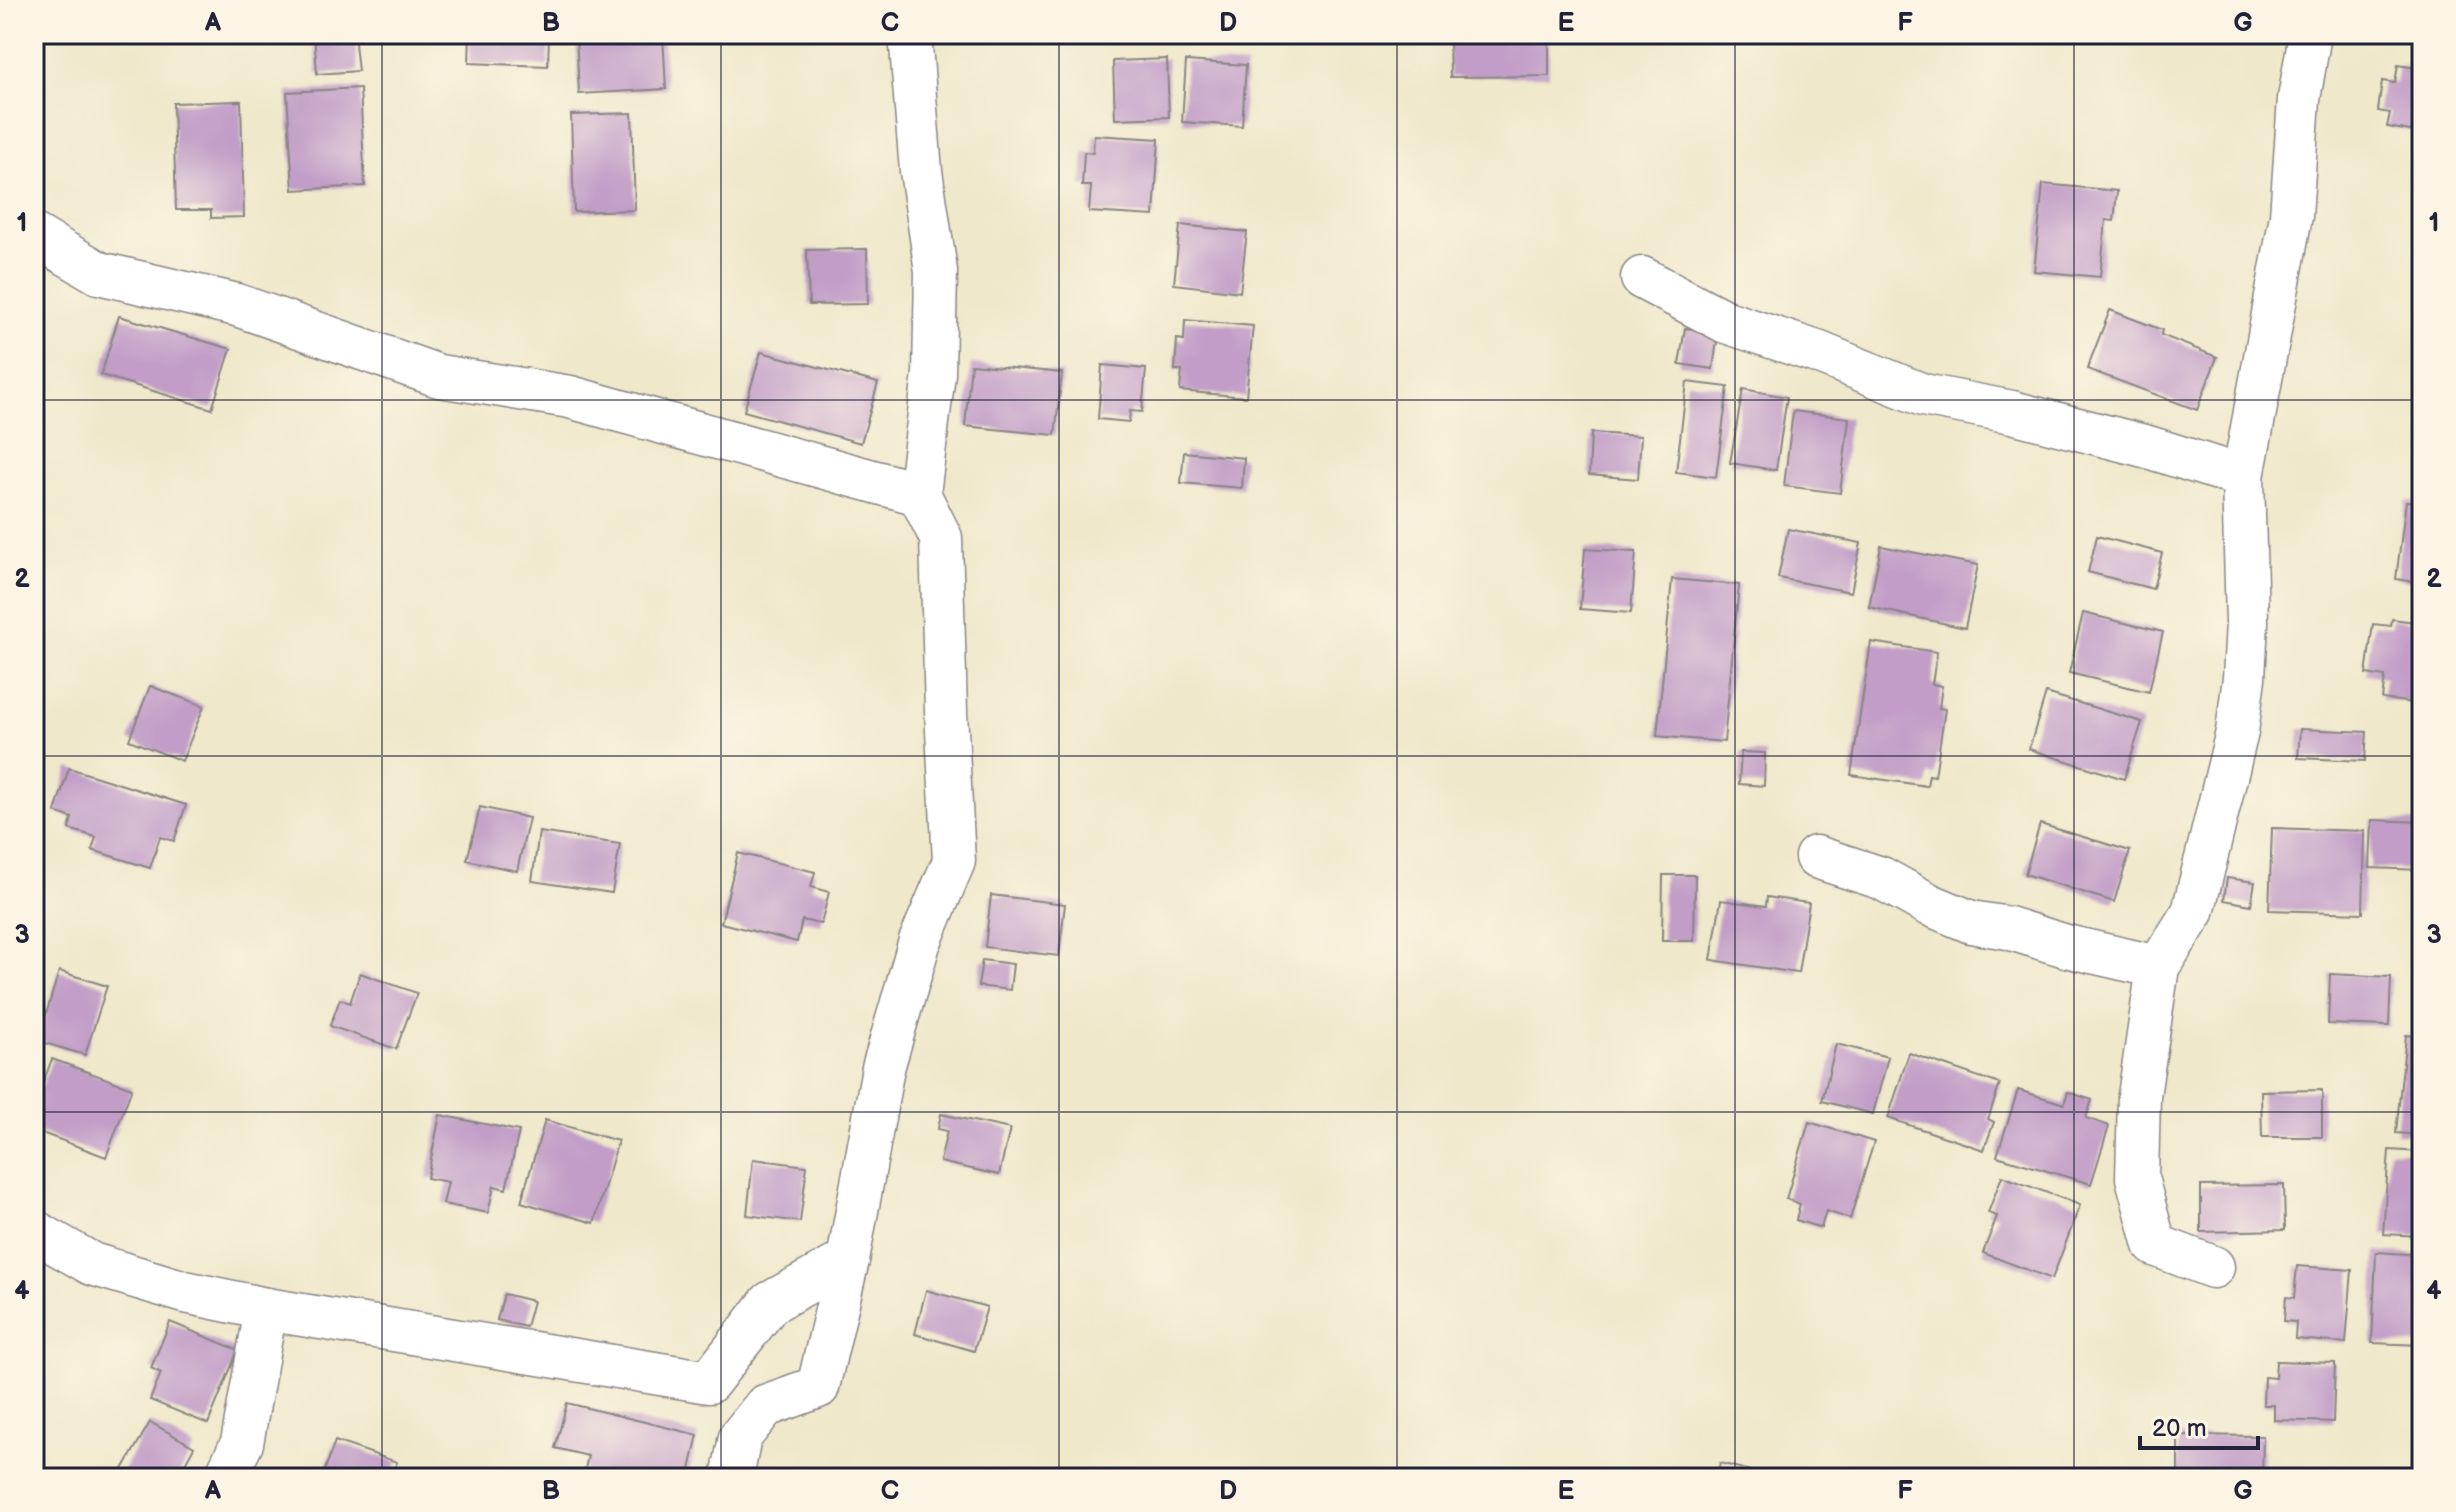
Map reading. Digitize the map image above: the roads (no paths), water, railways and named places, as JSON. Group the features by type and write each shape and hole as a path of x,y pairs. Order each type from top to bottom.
{"street":[{"path":"732,1478 740,1437 765,1406 818,1387 848,1260 883,1068 919,944 954,861 941,538 919,494 934,374 936,271 921,171 910,34"},
{"path":"2213,1267 2155,1245 2137,1178 2139,1096 2158,967 2193,912 2237,732 2247,622 2243,477 2291,216 2299,99 2310,34"},
{"path":"34,235 99,273 237,305 439,376 570,397 919,494"},
{"path":"1642,278 1726,322 1817,352 1923,395 2012,412 2148,447 2243,477"},
{"path":"1816,857 1881,878 1928,904 1971,922 2008,928 2066,946 2158,967"},
{"path":"34,1231 92,1264 185,1292 266,1309 709,1382 770,1303 848,1260"},
{"path":"225,1478 242,1443 266,1309"}]}
